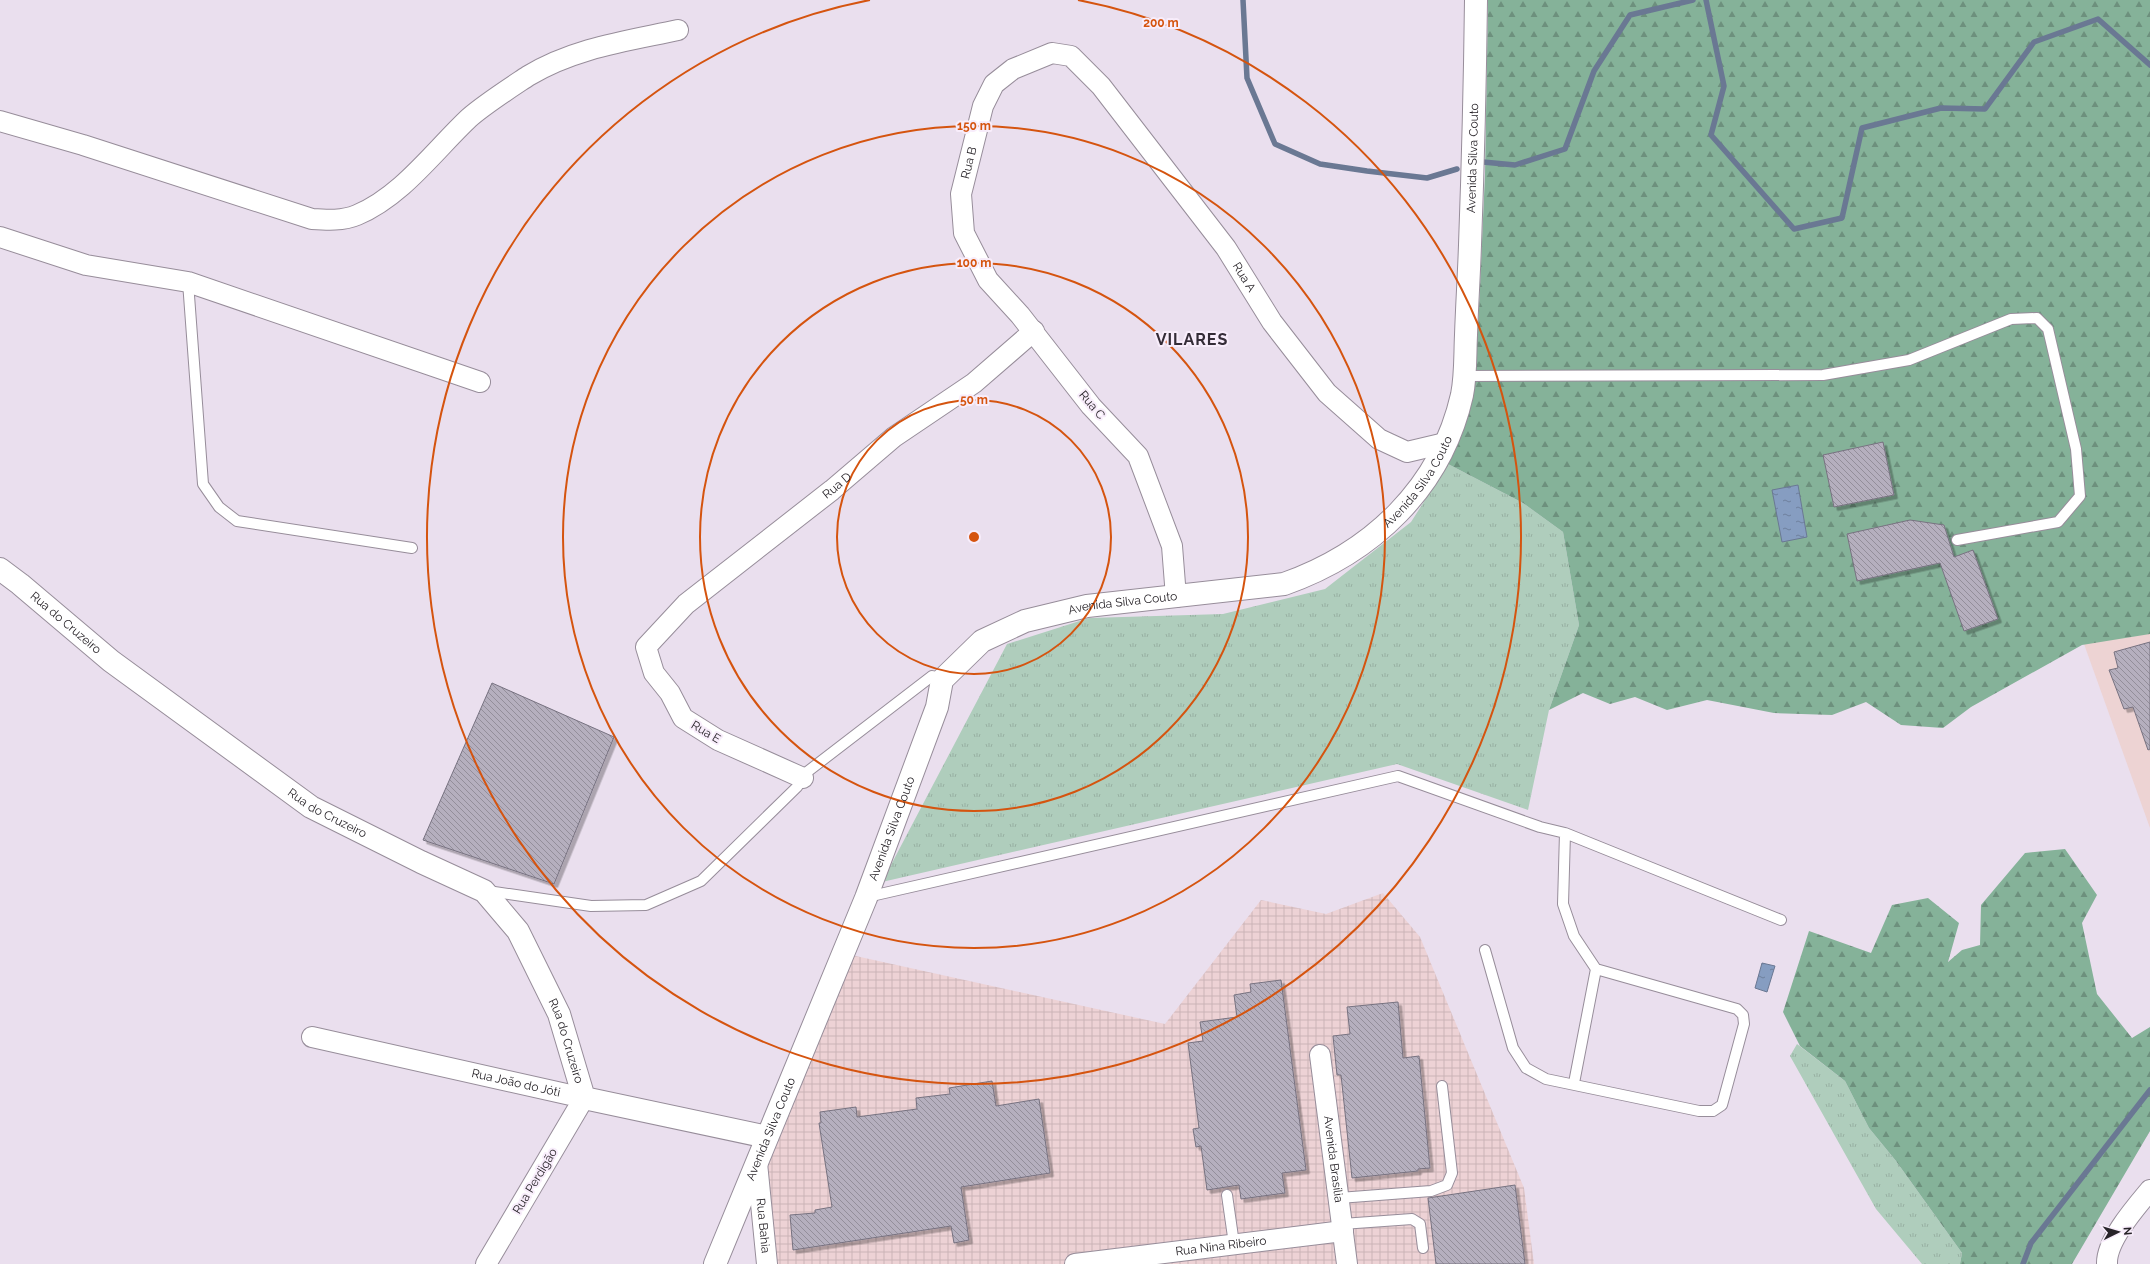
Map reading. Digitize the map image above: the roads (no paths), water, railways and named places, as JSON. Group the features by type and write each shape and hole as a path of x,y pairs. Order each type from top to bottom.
{"main road":[{"name":"Avenida Silva Couto","path":"715,1264 866,898 937,707 942,680 982,641 1026,621 1087,606 1284,584 1313,574 1346,556 1395,518 1415,495 1438,459 1454,423 1465,376 1473,159 1476,0"},
{"name":"Rua do Cruzeiro","path":"0,569 20,584 111,661 310,807 421,862 484,891 518,931 559,1014 584,1098"},
{"name":"Rua João do Jóti","path":"584,1098 767,1137"}],"street":[{"path":"0,121 83,145 305,217 332,220 356,215 380,203 412,175 470,117 529,76 580,52 678,30"},
{"name":"Rua B","path":"964,233 961,194 983,106 994,84 1013,69 1040,57 1052,53 1071,56"},
{"name":"Rua A","path":"1071,56 1101,86 1226,248 1272,322 1327,393 1380,439 1407,452 1445,443"},
{"name":"Rua C","path":"964,233 988,280 1034,331 1091,406 1138,456 1172,546 1176,597"},
{"path":"0,236 86,265 188,282 480,382"},
{"name":"Rua D","path":"646,647 686,604 832,490 894,437 974,383 1034,331"},
{"name":"Rua E","path":"646,647 654,673 670,693 683,718 718,740 803,778"},
{"name":"Rua João do Jóti","path":"312,1037 584,1098"},
{"name":"Avenida Brasília","path":"1320,1055 1347,1264"},
{"name":"Rua Perdigão","path":"486,1264 584,1098"},
{"name":"Rua Bahia","path":"756,1163 767,1264"},
{"path":"2107,1264 2107,1255 2116,1237 2134,1210 2150,1190"},
{"name":"Rua Nina Ribeiro","path":"1076,1264 1234,1244 1342,1228"}],"lane":[{"path":"188,282 204,484 218,507 237,521 412,548"},
{"path":"1465,376 1822,375 1909,360 2010,319 2037,318 2048,329 2076,449 2080,496 2058,522 1957,540"},
{"path":"484,891 591,906 646,905 701,881 797,787 807,772 932,676 942,680"},
{"path":"866,898 1398,776 1540,827 1565,833 1781,920"},
{"path":"1485,950 1513,1048 1526,1068 1546,1079 1699,1111 1713,1112 1722,1105 1744,1024 1743,1015 1737,1009 1596,969 1574,936 1563,904 1565,833"},
{"path":"1574,1084 1596,969"},
{"path":"1339,1198 1431,1191 1447,1185 1452,1173 1442,1086"},
{"path":"1228,1195 1234,1244"},
{"path":"1342,1228 1412,1219 1420,1224 1423,1248"}],"water":[{"path":"1798,485 1807,537 1782,542 1772,490"},
{"path":"1762,963 1775,966 1767,992 1755,988"}],"waterway":[{"path":"1243,0 1247,78 1275,144 1320,164 1367,171 1427,178 1457,169"},
{"path":"1483,162 1515,165 1565,149 1594,71 1630,15 1693,0"},
{"path":"1706,0 1724,86 1711,135 1794,229 1842,218 1862,128 1941,108 1985,109 2034,42 2098,19 2150,65"},
{"path":"2023,1264 2031,1243 2150,1090"}],"district":[{"name":"VILARES","path":"1192,339"}]}
